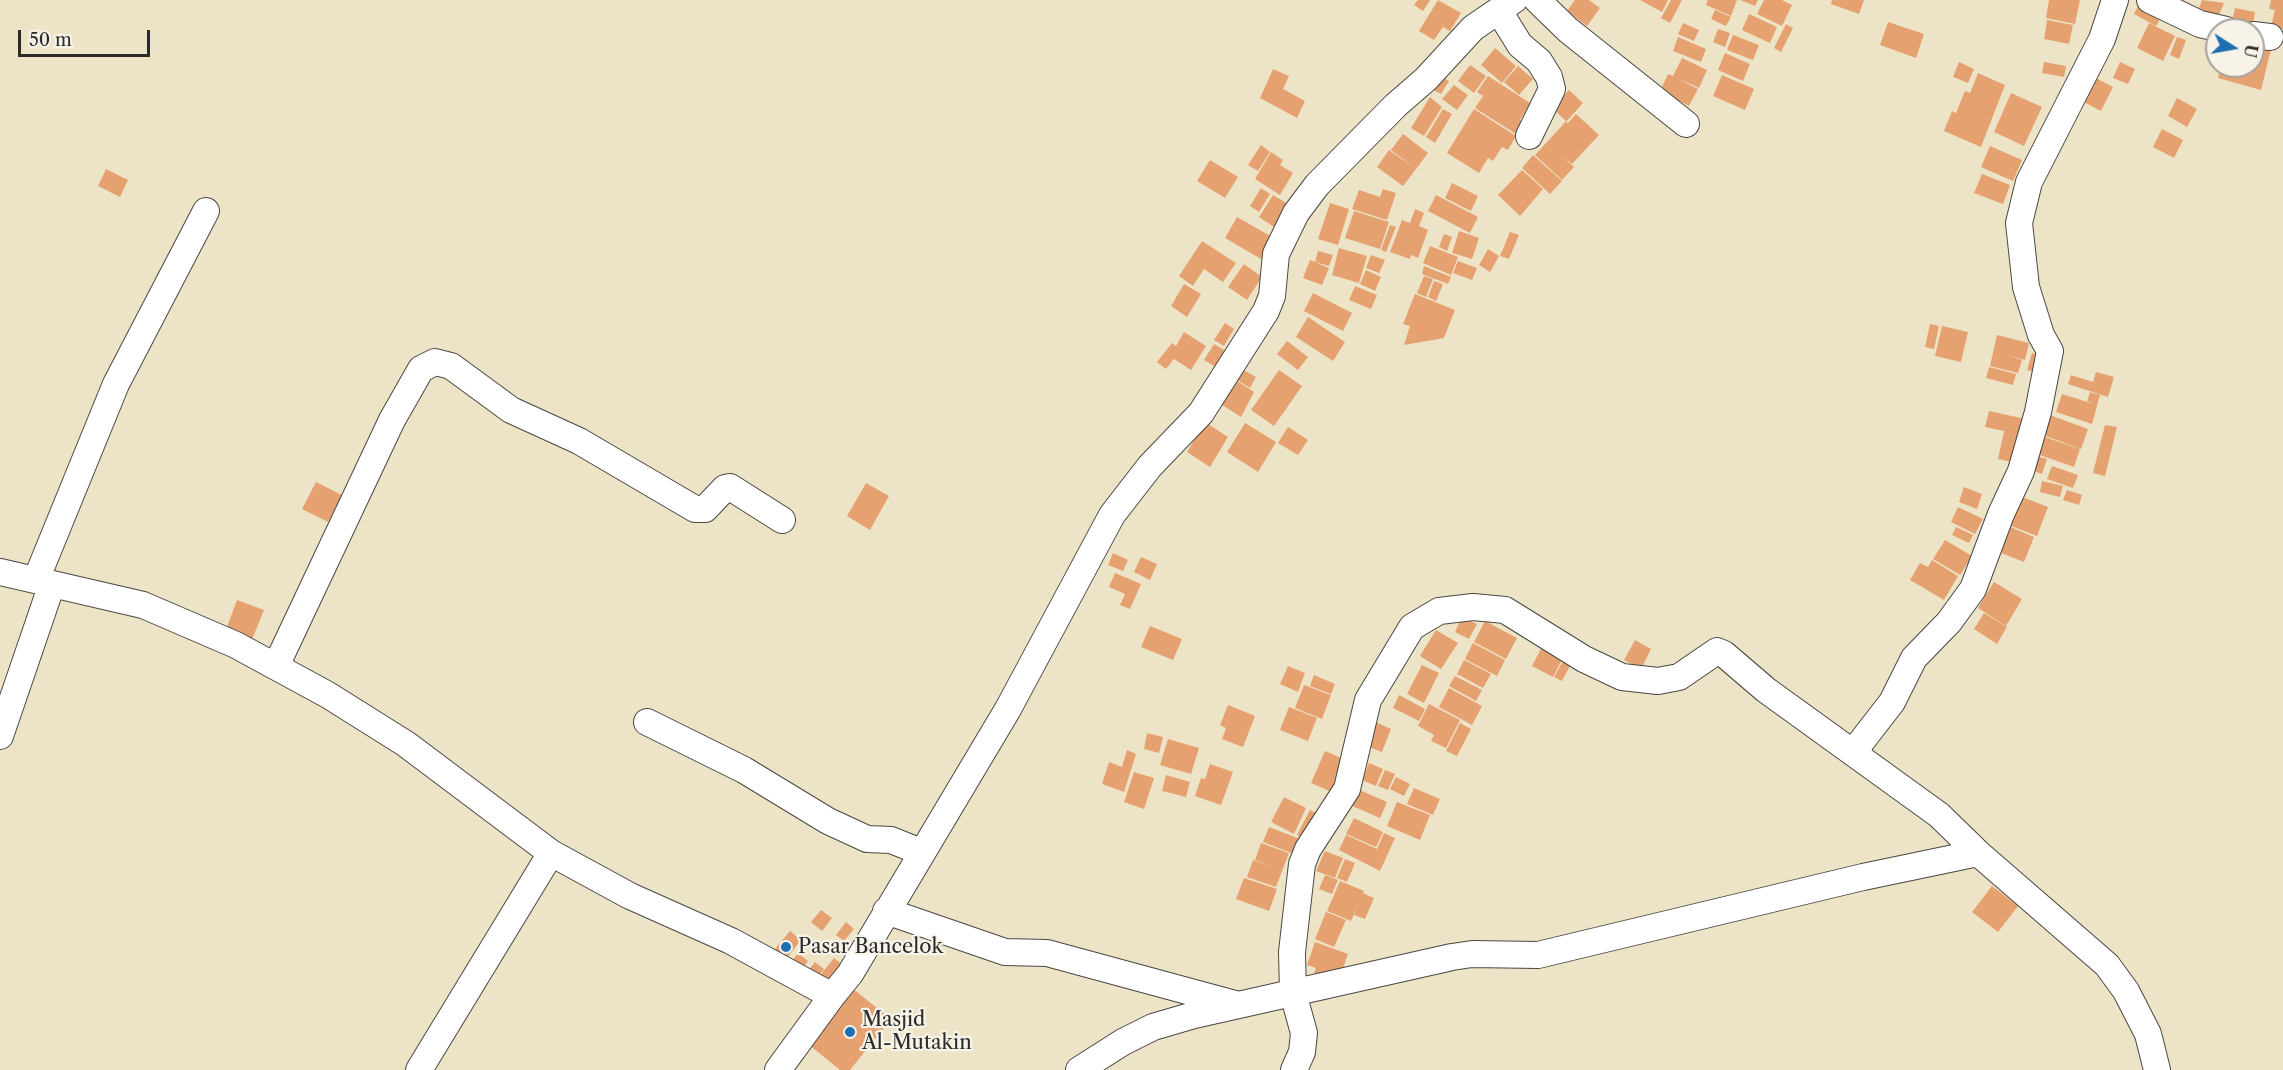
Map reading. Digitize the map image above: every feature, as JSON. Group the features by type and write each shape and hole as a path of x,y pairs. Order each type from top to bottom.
{"street":[{"path":"1537,0 1568,30 1686,124"},
{"path":"1858,748 1883,715 1914,658 1949,622 1974,589 2029,448 2050,351 2041,335 2026,287 2019,223 2029,182 2102,39 2115,0"},
{"path":"2150,0 2205,25"},
{"path":"778,1070 850,974 1008,709 1112,516 1150,466 1201,413 1266,311 1272,296 1276,254 1296,213 1317,185 1494,8 1520,45 1539,61 1549,77 1552,89 1529,136"},
{"path":"0,736 44,582 116,384 206,211"},
{"path":"276,666 392,420 421,369 435,362 451,366 511,410 579,441 695,509 705,509 725,488 730,487 782,520"},
{"path":"0,572 143,605 197,627 276,666 328,695 406,744 551,853 630,896 731,940 832,996"},
{"path":"1294,1070 1302,1052 1292,952 1302,864 1308,849 1347,789 1368,700 1412,627 1439,611 1473,607 1504,610 1584,659 1622,677 1658,681 1679,677 1717,651 1724,654 1766,690 1858,748 1939,815 1978,853 2107,965 2126,991 2148,1034 2157,1070"},
{"path":"647,722 744,770 828,821 867,839 898,841 921,852"},
{"path":"419,1070 551,853"},
{"path":"886,911 1005,952 1047,953 1237,1005 1298,1014 1452,957 1472,954 1538,955 1863,877 1978,853"},
{"path":"1078,1070 1123,1042 1154,1027 1237,1005"}],"building":[{"path":"1418,0 1430,0 1423,11 1414,5"},
{"path":"1438,0 1461,13 1450,31 1443,27 1434,40 1419,31"},
{"path":"1575,0 1589,0 1600,8 1587,26 1567,11"},
{"path":"1640,0 1668,0 1662,12"},
{"path":"1671,0 1682,0 1670,23 1661,18"},
{"path":"1708,0 1737,0 1731,16 1706,5"},
{"path":"1740,0 1758,0 1755,6"},
{"path":"1764,0 1782,0 1792,5 1782,26 1757,14"},
{"path":"1832,0 1864,0 1859,14 1831,4"},
{"path":"2049,0 2080,0 2075,24 2046,18"},
{"path":"2141,0 2164,12 2156,26 2134,14"},
{"path":"2202,0 2224,3 2218,18 2205,18 2205,23 2195,19"},
{"path":"2271,0 2283,0 2283,29 2271,26 2275,10 2269,9"},
{"path":"2235,8 2255,12 2254,18 2233,18"},
{"path":"1715,10 1731,17 1726,26 1711,19"},
{"path":"1749,14 1777,27 1770,43 1742,30"},
{"path":"2047,20 2073,25 2069,44 2044,39"},
{"path":"1888,22 1924,34 1916,58 1880,45"},
{"path":"1683,23 1699,30 1694,41 1678,34"},
{"path":"2149,23 2175,36 2163,61 2137,48"},
{"path":"1786,24 1793,28 1781,52 1774,48"},
{"path":"1718,29 1730,33 1725,47 1713,42"},
{"path":"1733,35 1759,45 1753,60 1727,50"},
{"path":"1678,37 1706,49 1701,62 1673,51"},
{"path":"2177,37 2186,40 2179,59 2170,55"},
{"path":"2265,43 2272,45 2265,74"},
{"path":"1495,48 1516,66 1502,83 1481,65"},
{"path":"1725,53 1750,64 1743,81 1718,70"},
{"path":"1682,58 1707,70 1699,88 1677,78 1698,89 1689,106 1660,91 1668,74 1673,76"},
{"path":"1959,62 1974,69 1968,83 1953,77"},
{"path":"2044,62 2066,66 2064,77 2042,73"},
{"path":"2120,62 2135,69 2128,84 2113,78"},
{"path":"1470,65 1486,76 1474,93 1458,81"},
{"path":"1518,66 1533,79 1519,95 1504,82"},
{"path":"1273,69 1289,76 1283,89 1305,101 1297,118 1260,98"},
{"path":"1978,73 2005,85 1981,147 1944,131 1952,111 1956,113 1965,91 1970,93"},
{"path":"1436,74 1449,81 1441,94 1429,88"},
{"path":"1722,75 1754,89 1745,110 1713,96"},
{"path":"1488,76 1530,103 1520,120 1523,122 1516,134 1475,108 1483,96 1477,92"},
{"path":"2092,76 2113,87 2101,111 2080,100"},
{"path":"2218,78 2264,78 2261,90"},
{"path":"1454,85 1468,95 1457,110 1442,99"},
{"path":"1569,90 1583,103 1566,122 1568,123 1576,114 1599,135 1572,164 1562,156 1574,167 1562,180 1535,155 1566,121 1552,108"},
{"path":"2011,93 2042,107 2024,146 1994,132"},
{"path":"1430,97 1442,107 1424,136 1411,128"},
{"path":"2177,98 2197,109 2187,127 2168,116"},
{"path":"1443,109 1452,114 1435,143 1426,137"},
{"path":"1474,109 1516,136 1508,150 1502,147 1493,161 1488,158 1479,173 1447,153"},
{"path":"2162,129 2183,140 2174,158 2153,147"},
{"path":"1403,134 1428,153 1416,169 1391,150"},
{"path":"1261,145 1270,152 1258,171 1248,165"},
{"path":"1990,146 2022,160 2013,181 1981,167"},
{"path":"1389,150 1416,169 1403,186 1377,167"},
{"path":"1271,152 1283,160 1280,165 1293,173 1280,195 1255,179"},
{"path":"1533,155 1562,181 1550,194 1522,168"},
{"path":"1210,160 1238,177 1225,198 1197,181"},
{"path":"106,169 128,180 120,197 98,186"},
{"path":"1522,170 1543,189 1520,216 1498,195"},
{"path":"1982,174 2010,185 2003,204 1974,193"},
{"path":"1452,183 1478,196 1471,211 1445,198"},
{"path":"1261,188 1270,194 1259,212 1250,206"},
{"path":"1383,189 1396,193 1387,220 1352,209 1359,190 1380,197"},
{"path":"1273,195 1291,206 1277,229 1259,217"},
{"path":"1436,195 1478,217 1470,233 1428,211"},
{"path":"1330,203 1349,209 1338,245 1318,239"},
{"path":"1415,209 1424,213 1419,226 1428,230 1418,258 1411,255 1410,259 1390,252 1402,220 1410,223"},
{"path":"1354,211 1389,222 1380,249 1345,238"},
{"path":"1237,217 1274,238 1261,259 1225,238"},
{"path":"1390,225 1396,227 1386,252 1381,250"},
{"path":"1459,231 1479,238 1472,259 1452,253"},
{"path":"1510,232 1519,235 1509,259 1500,256"},
{"path":"1444,234 1452,237 1447,251 1439,247"},
{"path":"1202,241 1236,263 1223,282 1204,269 1193,286 1179,276"},
{"path":"1430,246 1458,257 1451,275 1423,263"},
{"path":"1339,248 1367,256 1359,283 1332,275"},
{"path":"1488,249 1499,256 1490,272 1479,265"},
{"path":"1318,251 1333,255 1329,266 1315,262"},
{"path":"1371,255 1385,260 1379,273 1366,268"},
{"path":"1310,260 1329,268 1322,285 1303,278"},
{"path":"1458,261 1477,268 1472,280 1453,273"},
{"path":"1244,264 1262,277 1247,300 1228,287"},
{"path":"1424,266 1451,277 1448,284 1422,274"},
{"path":"1366,270 1381,277 1375,291 1360,284"},
{"path":"1424,276 1433,279 1426,297 1417,293"},
{"path":"1434,281 1443,284 1436,301 1428,297"},
{"path":"1184,284 1201,294 1187,317 1171,306"},
{"path":"1355,286 1377,295 1371,309 1349,300"},
{"path":"1313,293 1352,313 1343,331 1304,311"},
{"path":"1415,294 1455,310 1444,338 1404,345 1410,326 1403,324"},
{"path":"1308,317 1345,342 1333,361 1296,337"},
{"path":"1225,323 1234,329 1224,346 1214,340"},
{"path":"1930,324 1939,326 1934,349 1925,347"},
{"path":"1942,326 1968,332 1961,362 1935,356"},
{"path":"1184,332 1206,346 1191,370 1174,359 1166,369 1157,362 1172,343 1176,346"},
{"path":"1997,335 2029,343 2025,360 2007,355 2022,360 2018,373 1990,366"},
{"path":"1287,341 1308,357 1298,370 1277,354"},
{"path":"1214,344 1229,353 1219,369 1204,360"},
{"path":"2032,353 2046,357 2042,374 2027,370"},
{"path":"1989,367 2016,374 2013,385 1986,378"},
{"path":"1240,368 1256,377 1250,388 1234,378"},
{"path":"1279,370 1302,386 1274,426 1251,410"},
{"path":"2096,372 2114,377 2108,397 2068,384 2071,375 2093,382"},
{"path":"1231,377 1254,392 1241,417 1216,401"},
{"path":"2090,392 2100,395 2092,424 2056,412 2062,394 2094,404 2087,401"},
{"path":"1989,411 2030,420 2021,464 1998,459 2004,431 1985,427"},
{"path":"2047,414 2088,429 2081,449 2040,434"},
{"path":"1205,422 1228,437 1210,467 1187,452"},
{"path":"1245,423 1276,442 1258,472 1227,452"},
{"path":"2105,425 2117,427 2105,476 2093,473"},
{"path":"1288,427 1308,440 1298,455 1278,443"},
{"path":"2039,435 2080,449 2074,467 2034,453"},
{"path":"2033,455 2047,459 2042,474 2028,469"},
{"path":"2052,466 2078,475 2073,488 2047,479"},
{"path":"2042,481 2063,486 2060,497 2040,492"},
{"path":"316,482 342,495 328,522 302,509"},
{"path":"866,483 889,496 870,530 847,516"},
{"path":"1964,487 1982,494 1977,509 1959,502"},
{"path":"2067,490 2082,495 2079,505 2063,500"},
{"path":"2017,495 2048,507 2037,536 2006,524"},
{"path":"1958,507 1983,519 1975,534 1951,522"},
{"path":"2006,525 2034,537 2024,562 1996,551"},
{"path":"1956,527 1973,535 1969,543 1952,535"},
{"path":"1945,540 1972,556 1960,575 1933,559"},
{"path":"1113,553 1128,560 1123,571 1108,565"},
{"path":"1141,557 1157,564 1150,580 1134,572"},
{"path":"1932,560 1958,576 1944,600 1910,580 1920,563 1928,567"},
{"path":"1115,573 1141,584 1130,609 1120,605 1125,594 1109,587"},
{"path":"1994,582 2022,599 2006,626 1978,608"},
{"path":"237,600 264,610 251,642 225,632"},
{"path":"1984,613 2007,627 1997,644 1974,629"},
{"path":"1462,617 1477,624 1469,639 1455,632"},
{"path":"1485,621 1517,638 1506,659 1474,642"},
{"path":"1150,626 1182,639 1173,660 1141,647"},
{"path":"1436,630 1458,643 1441,669 1420,656"},
{"path":"1635,640 1651,649 1641,669 1624,660"},
{"path":"1545,641 1566,652 1553,677 1532,666"},
{"path":"1473,643 1505,660 1497,676 1465,659"},
{"path":"1567,654 1574,658 1562,681 1554,677"},
{"path":"1464,660 1491,674 1483,688 1457,674"},
{"path":"1422,665 1439,673 1424,703 1407,694"},
{"path":"1288,666 1305,673 1298,692 1280,684"},
{"path":"1314,675 1335,684 1331,694 1310,686"},
{"path":"1455,676 1482,690 1476,701 1449,686"},
{"path":"1304,685 1331,695 1322,719 1295,708"},
{"path":"1449,688 1482,706 1472,725 1439,707"},
{"path":"1399,695 1425,709 1419,721 1393,708"},
{"path":"1429,704 1460,720 1446,748 1431,741 1434,735 1418,726"},
{"path":"1228,705 1255,716 1243,747 1222,739 1226,728 1220,725"},
{"path":"1289,707 1317,718 1308,741 1280,730"},
{"path":"1371,720 1391,729 1382,752 1361,744"},
{"path":"1460,723 1471,729 1457,756 1446,751"},
{"path":"1147,733 1163,737 1159,753 1144,749"},
{"path":"1168,739 1199,748 1191,774 1160,765"},
{"path":"1127,750 1136,754 1124,792 1102,784 1109,762 1122,767"},
{"path":"1325,751 1348,761 1334,793 1311,783"},
{"path":"1369,763 1383,769 1376,786 1362,780"},
{"path":"1210,764 1233,772 1221,805 1195,796 1201,778 1205,779"},
{"path":"1385,770 1395,774 1388,790 1378,786"},
{"path":"1134,772 1154,778 1144,809 1124,802"},
{"path":"1166,775 1190,782 1186,797 1162,791"},
{"path":"1396,777 1410,784 1404,796 1390,789"},
{"path":"1414,788 1440,799 1433,815 1407,804"},
{"path":"1357,789 1387,802 1380,818 1350,805"},
{"path":"1284,797 1306,808 1294,834 1271,822"},
{"path":"1397,802 1430,815 1420,840 1387,826"},
{"path":"1310,810 1319,814 1306,840 1297,835"},
{"path":"1354,818 1383,832 1376,847 1346,834"},
{"path":"1269,827 1300,839 1294,854 1263,842"},
{"path":"1384,833 1395,838 1380,871 1339,850 1346,835 1377,849"},
{"path":"1261,843 1289,853 1276,887 1247,877 1253,860 1276,868 1255,860"},
{"path":"1325,851 1343,858 1335,878 1316,871"},
{"path":"1345,859 1355,863 1347,882 1337,878"},
{"path":"1325,875 1338,880 1332,894 1319,889"},
{"path":"1244,878 1277,889 1269,911 1236,899"},
{"path":"1340,881 1364,891 1351,921 1327,911"},
{"path":"1992,886 2018,906 1998,932 1972,912"},
{"path":"1363,893 1374,898 1365,919 1354,915"},
{"name":"Pasar Bancelok","path":"821,910 832,918 822,931 811,922"},
{"path":"1326,912 1346,920 1334,947 1315,939"},
{"name":"Pasar Bancelok","path":"846,922 854,929 844,941 836,935"},
{"name":"Pasar Bancelok","path":"790,931 801,940 783,963 771,954"},
{"path":"1315,942 1348,954 1340,977 1328,978 1314,973 1316,968 1307,965"},
{"name":"Pasar Bancelok","path":"798,953 808,961 801,970 791,962"},
{"name":"Pasar Bancelok","path":"834,958 844,966 831,982 821,974"},
{"name":"Pasar Bancelok","path":"815,962 824,969 815,980 806,973"},
{"name":"Masjid Al-Mutakin","path":"853,989 891,1019 850,1070 840,1070 808,1044"}],"place":[{"name":"Pasar Bancelok","path":"786,947"},
{"name":"Masjid Al-Mutakin","path":"850,1032"}]}
